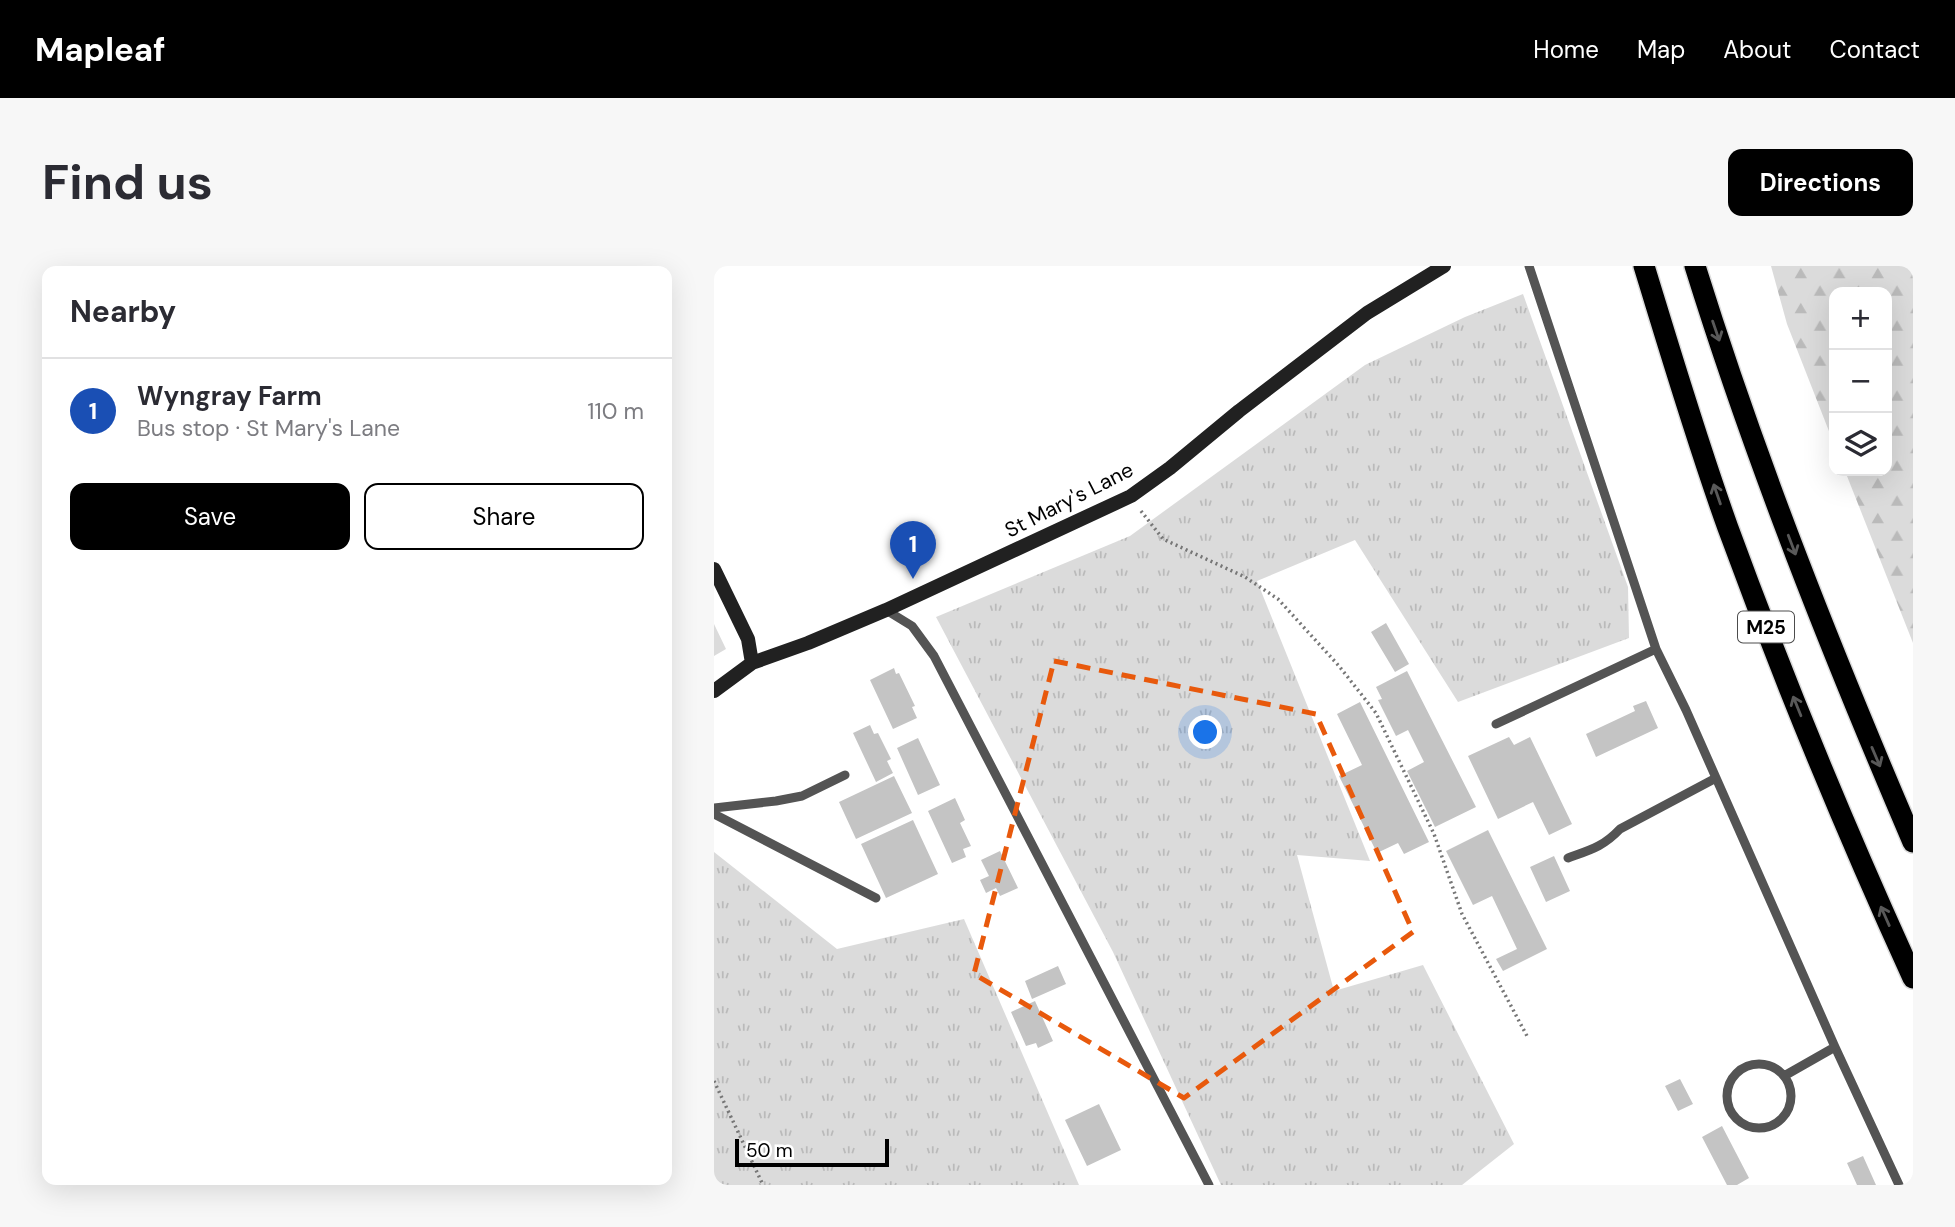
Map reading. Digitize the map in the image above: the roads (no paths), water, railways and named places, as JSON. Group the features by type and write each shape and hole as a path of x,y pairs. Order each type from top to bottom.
{"highway":[{"name":"M25","path":"1644,266 1697,436 1777,657 1834,797 1913,978"},
{"name":"M25","path":"1695,266 1783,523 1840,669 1913,842"}],"main road":[{"name":"St Mary's Lane","path":"714,691 752,663 886,610 1131,496 1367,313 1444,266"},
{"path":"714,569 748,639 752,663"}],"lane":[{"path":"1529,266 1656,649 1899,1185"},
{"path":"886,610 912,626 934,656 1209,1185"},
{"path":"1496,724 1656,649"},
{"path":"714,808 802,796 845,775"},
{"path":"1568,858 1594,849 1608,841 1620,829 1716,778"},
{"path":"714,814 876,898"},
{"path":"1784,1076 1835,1047"},
{"path":"1765,1065 1784,1076 1789,1085 1790,1105 1779,1122 1760,1129 1740,1123 1733,1116 1727,1095 1729,1084 1735,1075 1744,1068 1765,1065"}],"place":[{"name":"Wyngray Farm","path":"913,579"}]}
